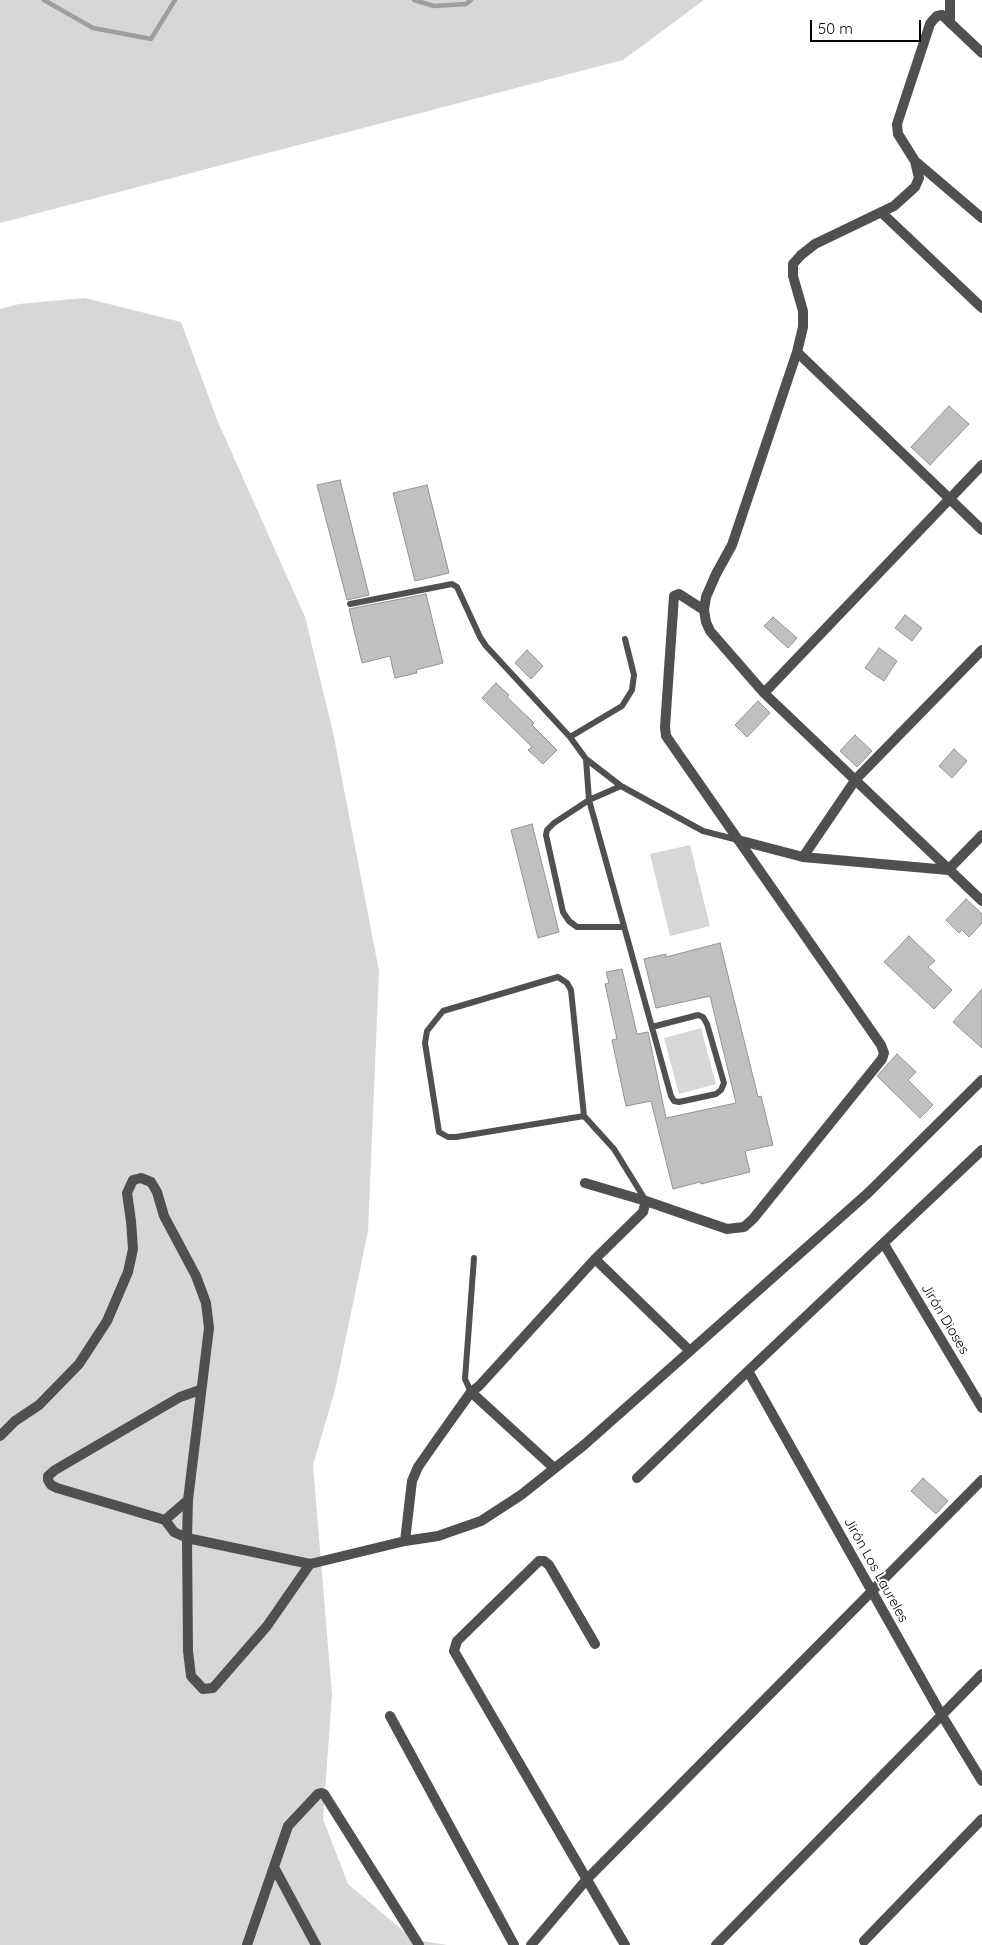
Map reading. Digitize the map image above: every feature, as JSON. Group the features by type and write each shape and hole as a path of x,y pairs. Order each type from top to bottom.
{"street":[{"path":"950,0 950,23"},
{"path":"982,53 942,15 937,16 930,24 897,124 898,134 915,161 982,218"},
{"path":"915,161 919,178 915,187 894,206 815,244 792,264 793,276 803,311 803,327 797,352 732,545 706,597 704,610 710,631 764,693 982,901"},
{"path":"881,212 982,308"},
{"path":"797,352 982,530"},
{"path":"764,693 982,465"},
{"path":"585,1184 646,1201 727,1229 744,1226 753,1219 882,1059 884,1053 881,1045 666,736 665,727 674,596 679,594 704,610"},
{"path":"803,857 856,779 982,650"},
{"path":"948,870 982,835"},
{"path":"738,840 803,857 948,870"},
{"path":"200,1390 180,1397 55,1470 48,1476 51,1485 165,1520 174,1532 187,1538 310,1564 405,1541 438,1536 480,1521 521,1495 584,1445 690,1352 868,1192 982,1080"},
{"path":"637,1478 982,1150"},
{"path":"0,1436 15,1421 39,1405 79,1364 107,1321 128,1272 133,1249 132,1221 127,1193 133,1180 141,1178 151,1182 157,1192 164,1216 196,1276 206,1303 209,1328 188,1500 187,1538 188,1651 191,1676 203,1689 213,1688 226,1673 266,1626 310,1564"},
{"path":"405,1541 412,1481 418,1468 471,1392 479,1386 595,1259 643,1212 646,1201"},
{"name":"Jirón Dioses","path":"884,1244 982,1408"},
{"path":"595,1259 690,1352"},
{"name":"Jirón Los Laureles","path":"748,1371 941,1714 982,1781"},
{"path":"471,1392 554,1468"},
{"path":"531,1945 587,1879 982,1480"},
{"path":"165,1520 188,1500"},
{"path":"595,1644 549,1566 544,1561 539,1561 457,1641 454,1651 625,1945"},
{"path":"716,1945 982,1674"},
{"path":"390,1716 514,1945"},
{"path":"247,1945 288,1826 318,1794 324,1794 419,1945"},
{"path":"864,1942 982,1819"},
{"path":"274,1867 316,1945"}],"lane":[{"path":"350,604 452,584 457,587 486,646 570,737 586,759 621,786 703,831 738,840"},
{"path":"570,737 622,706 632,690 634,675 625,639"},
{"path":"586,759 589,800 671,1096 674,1101 679,1102 716,1094 721,1090 724,1083 707,1024 703,1017 698,1015 652,1027"},
{"path":"621,786 589,800 554,823 546,836 563,912 569,921 577,927 624,927"},
{"path":"584,1116 456,1138 448,1137 440,1132 425,1043 427,1031 443,1011 558,977 567,983 571,990 584,1116 614,1149 646,1201"},
{"path":"471,1392 465,1379 474,1258"}],"shaded area":[{"path":"0,0 704,0 623,60 0,223"},
{"path":"85,298 181,322 218,422 305,617 333,732 379,971 368,1231 335,1390 313,1465 332,1695 323,1819 348,1884 414,1940 448,1945 0,1945 0,309 19,304"},
{"path":"690,845 710,926 670,936 650,854"},
{"path":"701,1028 716,1084 679,1094 664,1038"}],"building":[{"path":"949,406 969,424 930,465 911,447"},
{"path":"340,480 369,595 347,600 317,485"},
{"path":"427,485 449,573 415,581 393,493"},
{"path":"426,594 443,663 416,670 417,673 395,678 390,656 362,663 349,609"},
{"path":"905,615 922,628 912,641 895,628"},
{"path":"773,617 797,638 788,648 764,626"},
{"path":"879,648 897,661 884,681 865,668"},
{"path":"527,650 543,666 531,679 515,663"},
{"path":"496,683 509,695 507,697 534,723 532,725 557,750 543,764 528,750 532,747 482,698"},
{"path":"758,701 770,713 747,737 735,725"},
{"path":"855,735 872,751 857,767 840,751"},
{"path":"954,749 967,761 952,778 939,766"},
{"path":"532,824 559,932 538,938 511,830"},
{"path":"966,899 982,914 982,923 969,937 962,930 959,933 946,920"},
{"path":"909,936 935,961 928,967 952,990 934,1009 884,962"},
{"path":"720,943 758,1097 761,1096 773,1145 745,1151 750,1172 673,1189 651,1101 626,1106 612,1040 617,1039 605,984 609,983 606,972 622,969 637,1034 648,1032 666,1118 736,1103 710,996 656,1008 644,959 666,954 666,957"},
{"path":"982,989 982,1048 953,1022"},
{"path":"897,1054 916,1072 908,1080 933,1105 920,1118 877,1076"},
{"path":"923,1478 948,1501 936,1514 911,1491"}],"waterway":[{"path":"44,0 93,28 151,39 175,0"},
{"path":"414,0 434,6 466,4 471,0"}]}
